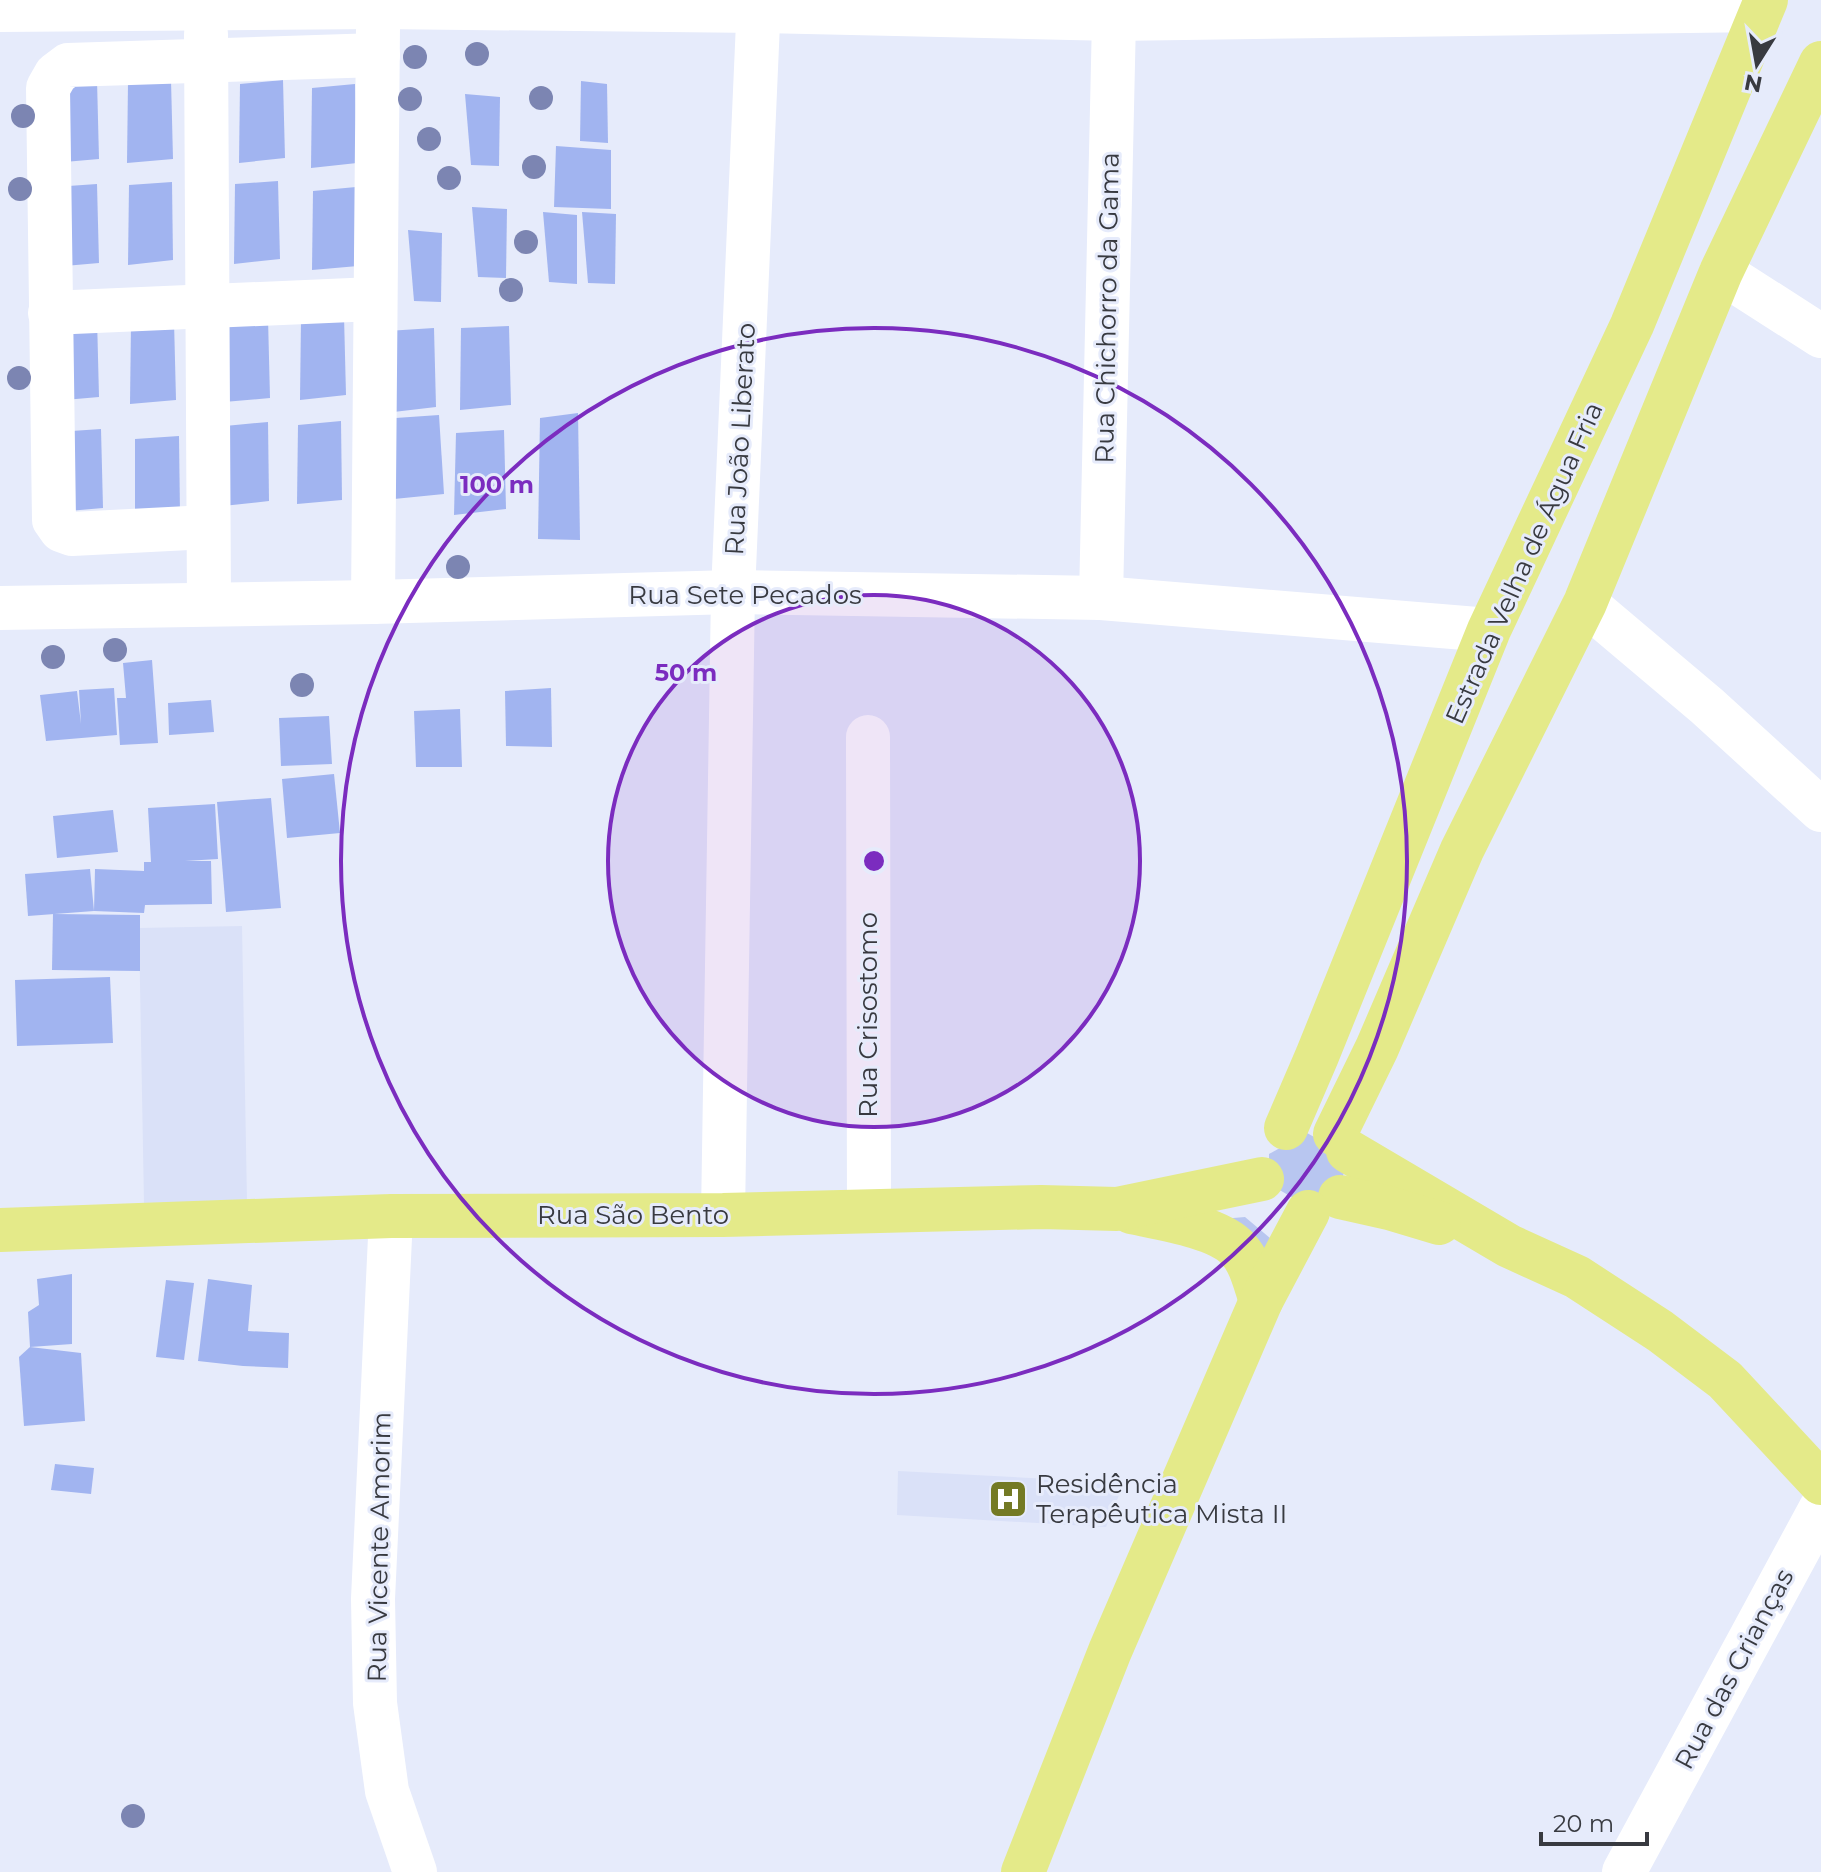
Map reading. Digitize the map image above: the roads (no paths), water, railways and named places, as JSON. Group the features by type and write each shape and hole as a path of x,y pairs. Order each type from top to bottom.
{"main road":[{"name":"Estrada Velha de Água Fria","path":"1286,1128 1489,630 1632,325 1764,5"},
{"path":"1023,1872 1110,1651 1261,1301 1324,1205 1347,1187 1351,1163 1342,1143 1377,1048 1462,850 1585,603 1721,272 1821,63"},
{"path":"1509,1246 1312,1124 1286,1128 1270,1141 1262,1158 1262,1179 1272,1196 1288,1208 1324,1205 1425,1218 1509,1246 1577,1277 1660,1331 1725,1380 1821,1483"},
{"name":"Rua São Bento","path":"0,1230 391,1216 723,1215 1041,1207 1117,1209 1262,1179"},
{"path":"1117,1209 1184,1224 1237,1247 1249,1266 1261,1301"}],"street":[{"path":"0,10 759,6 1114,19 1764,5"},
{"name":"Rua João Liberato","path":"723,1215 733,592 759,6"},
{"path":"373,602 378,7"},
{"path":"206,8 209,604"},
{"name":"Rua Chichorro da Gama","path":"1101,598 1114,19"},
{"path":"208,527 72,534 61,530 54,520 48,88 56,74 68,65 378,55"},
{"path":"1721,272 1821,336"},
{"path":"50,313 374,299"},
{"name":"Rua Sete Pecados","path":"0,608 733,592 1101,598 1489,630"},
{"path":"1585,603 1707,706 1821,810"},
{"name":"Rua Crisostomo","path":"868,737 869,1211"},
{"name":"Rua Vicente Amorim","path":"391,1216 373,1599 375,1703 387,1791 415,1872"},
{"name":"Rua das Crianças","path":"1624,1872 1821,1508"}],"place":[{"name":"Residência Terapêutica Mista II","path":"1008,1499"}]}
